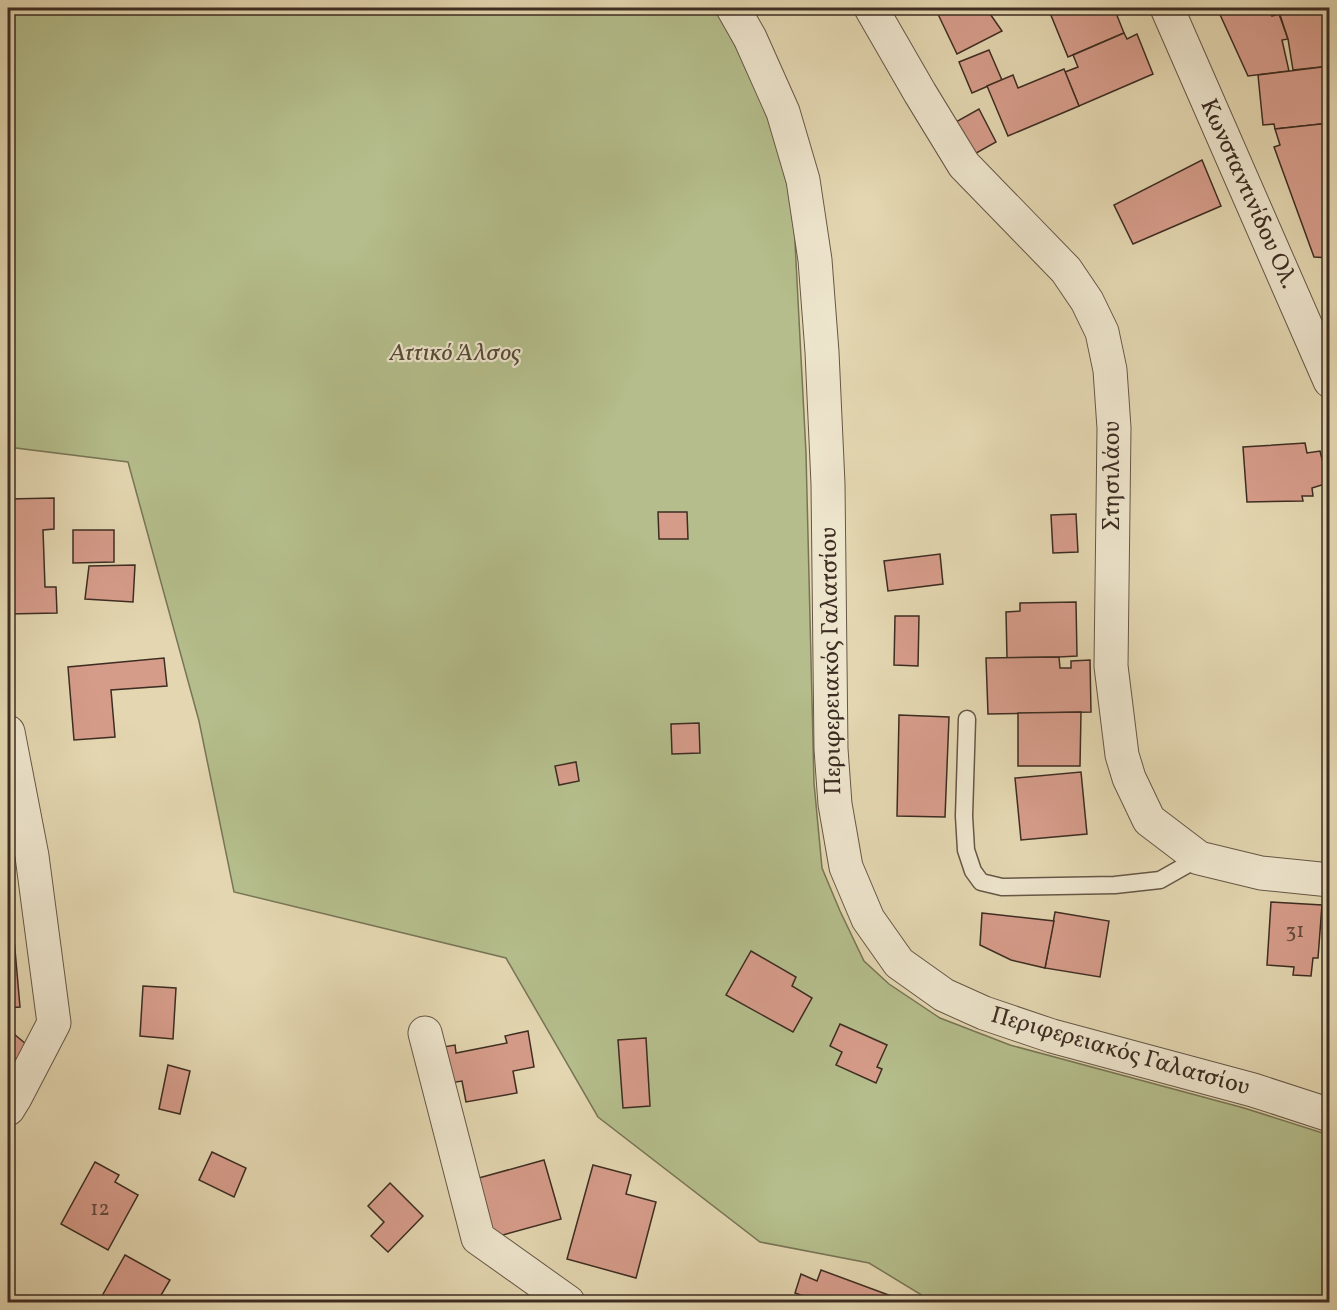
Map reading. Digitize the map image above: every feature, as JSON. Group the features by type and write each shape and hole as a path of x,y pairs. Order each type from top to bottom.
{"street":[{"name":"Περιφερειακός Γαλατσίου","path":"733,8 750,38 783,112 802,180 815,260 828,484 831,749 835,804 846,867 868,919 899,963 944,995 984,1013 1052,1036 1253,1090 1329,1115"},
{"name":"Στησιλάου","path":"871,8 964,165 1066,270 1087,301 1102,332 1110,370 1114,428 1111,666 1122,755 1129,778 1149,820 1199,858 1261,873 1329,880"},
{"name":"Κωνσταντινίδου Ολ.","path":"1167,8 1329,381"},
{"path":"8,732 32,856 54,1023 8,1109"},
{"path":"425,1033 478,1238 568,1302"}],"lane":[{"path":"967,719 964,816 966,850 973,871 981,882 1002,887 1115,885 1160,880 1199,858"}],"green space":[{"name":"Αττικό Άλσος","path":"8,8 717,8 772,111 792,185 806,453 814,783 822,868 840,911 864,961 889,984 940,1018 1010,1045 1244,1108 1329,1135 1329,1302 933,1302 869,1263 760,1242 598,1117 506,958 234,892 199,721 128,462 8,447"}],"building":[{"path":"986,8 1002,31 957,54 936,10"},
{"path":"1048,8 1114,8 1124,33 1068,57"},
{"path":"1217,8 1270,8 1272,16 1279,14 1288,39 1282,40 1289,71 1248,76"},
{"path":"1274,8 1330,8 1330,66 1293,70 1288,39 1278,9 1274,10"},
{"path":"1124,33 1127,39 1137,34 1153,74 1079,106 1065,72 1078,67 1073,55"},
{"path":"989,50 1002,80 972,93 959,62"},
{"path":"1330,66 1330,123 1275,129 1274,124 1263,125 1258,75"},
{"path":"1064,69 1079,106 1008,136 987,86 1013,75 1018,88"},
{"path":"979,109 996,142 971,156 954,123"},
{"path":"1330,123 1330,258 1314,257 1274,147 1280,145 1275,129"},
{"path":"1202,160 1221,206 1133,244 1114,205"},
{"path":"1305,443 1307,453 1320,451 1328,483 1312,488 1313,496 1302,496 1303,501 1247,502 1243,447"},
{"path":"54,498 54,529 43,530 45,587 56,587 57,613 8,614 8,499"},
{"path":"658,512 687,512 688,539 659,539"},
{"path":"1076,514 1078,552 1053,553 1051,515"},
{"path":"73,530 114,530 114,562 73,563"},
{"path":"940,554 943,584 888,591 884,561"},
{"path":"135,565 133,602 85,599 89,566"},
{"path":"1076,602 1077,656 1007,658 1006,612 1020,611 1020,603"},
{"path":"895,616 919,616 918,666 894,665"},
{"path":"1059,657 1060,668 1071,668 1071,661 1090,660 1091,712 988,714 986,658"},
{"path":"164,658 167,686 111,690 115,737 74,740 68,667"},
{"path":"1081,712 1080,766 1018,766 1018,713"},
{"path":"899,715 949,717 945,817 897,816"},
{"path":"699,723 700,753 672,754 671,724"},
{"path":"576,762 579,781 559,785 555,766"},
{"path":"1081,772 1087,834 1021,840 1015,778"},
{"path":"1271,902 1322,905 1318,958 1313,958 1311,976 1293,975 1294,967 1267,965"},
{"path":"1055,912 1109,921 1100,977 1045,968"},
{"path":"982,913 1054,921 1045,968 1011,960 980,945"},
{"path":"8,927 13,927 20,1007 8,1008"},
{"path":"751,951 796,977 792,986 812,998 793,1032 726,995"},
{"path":"143,986 176,988 173,1039 140,1036"},
{"path":"840,1024 887,1045 877,1067 882,1069 876,1083 836,1065 842,1052 830,1046"},
{"path":"8,1029 32,1049 15,1070 8,1063"},
{"path":"528,1031 534,1067 513,1071 517,1093 466,1102 462,1081 450,1083 443,1047 455,1045 456,1053 507,1043 505,1036"},
{"path":"646,1038 650,1106 623,1108 618,1040"},
{"path":"168,1065 190,1071 180,1114 159,1109"},
{"path":"212,1152 246,1168 234,1197 199,1180"},
{"path":"544,1160 561,1219 492,1238 475,1179"},
{"path":"95,1162 119,1175 115,1182 138,1195 108,1250 61,1224"},
{"path":"593,1165 631,1175 626,1194 656,1202 636,1278 567,1259"},
{"path":"390,1183 423,1216 388,1252 371,1236 384,1222 368,1206"},
{"path":"125,1255 170,1280 157,1302 113,1302 102,1296"},
{"path":"821,1270 902,1300 901,1302 820,1302 795,1293 801,1274 817,1281"}]}
